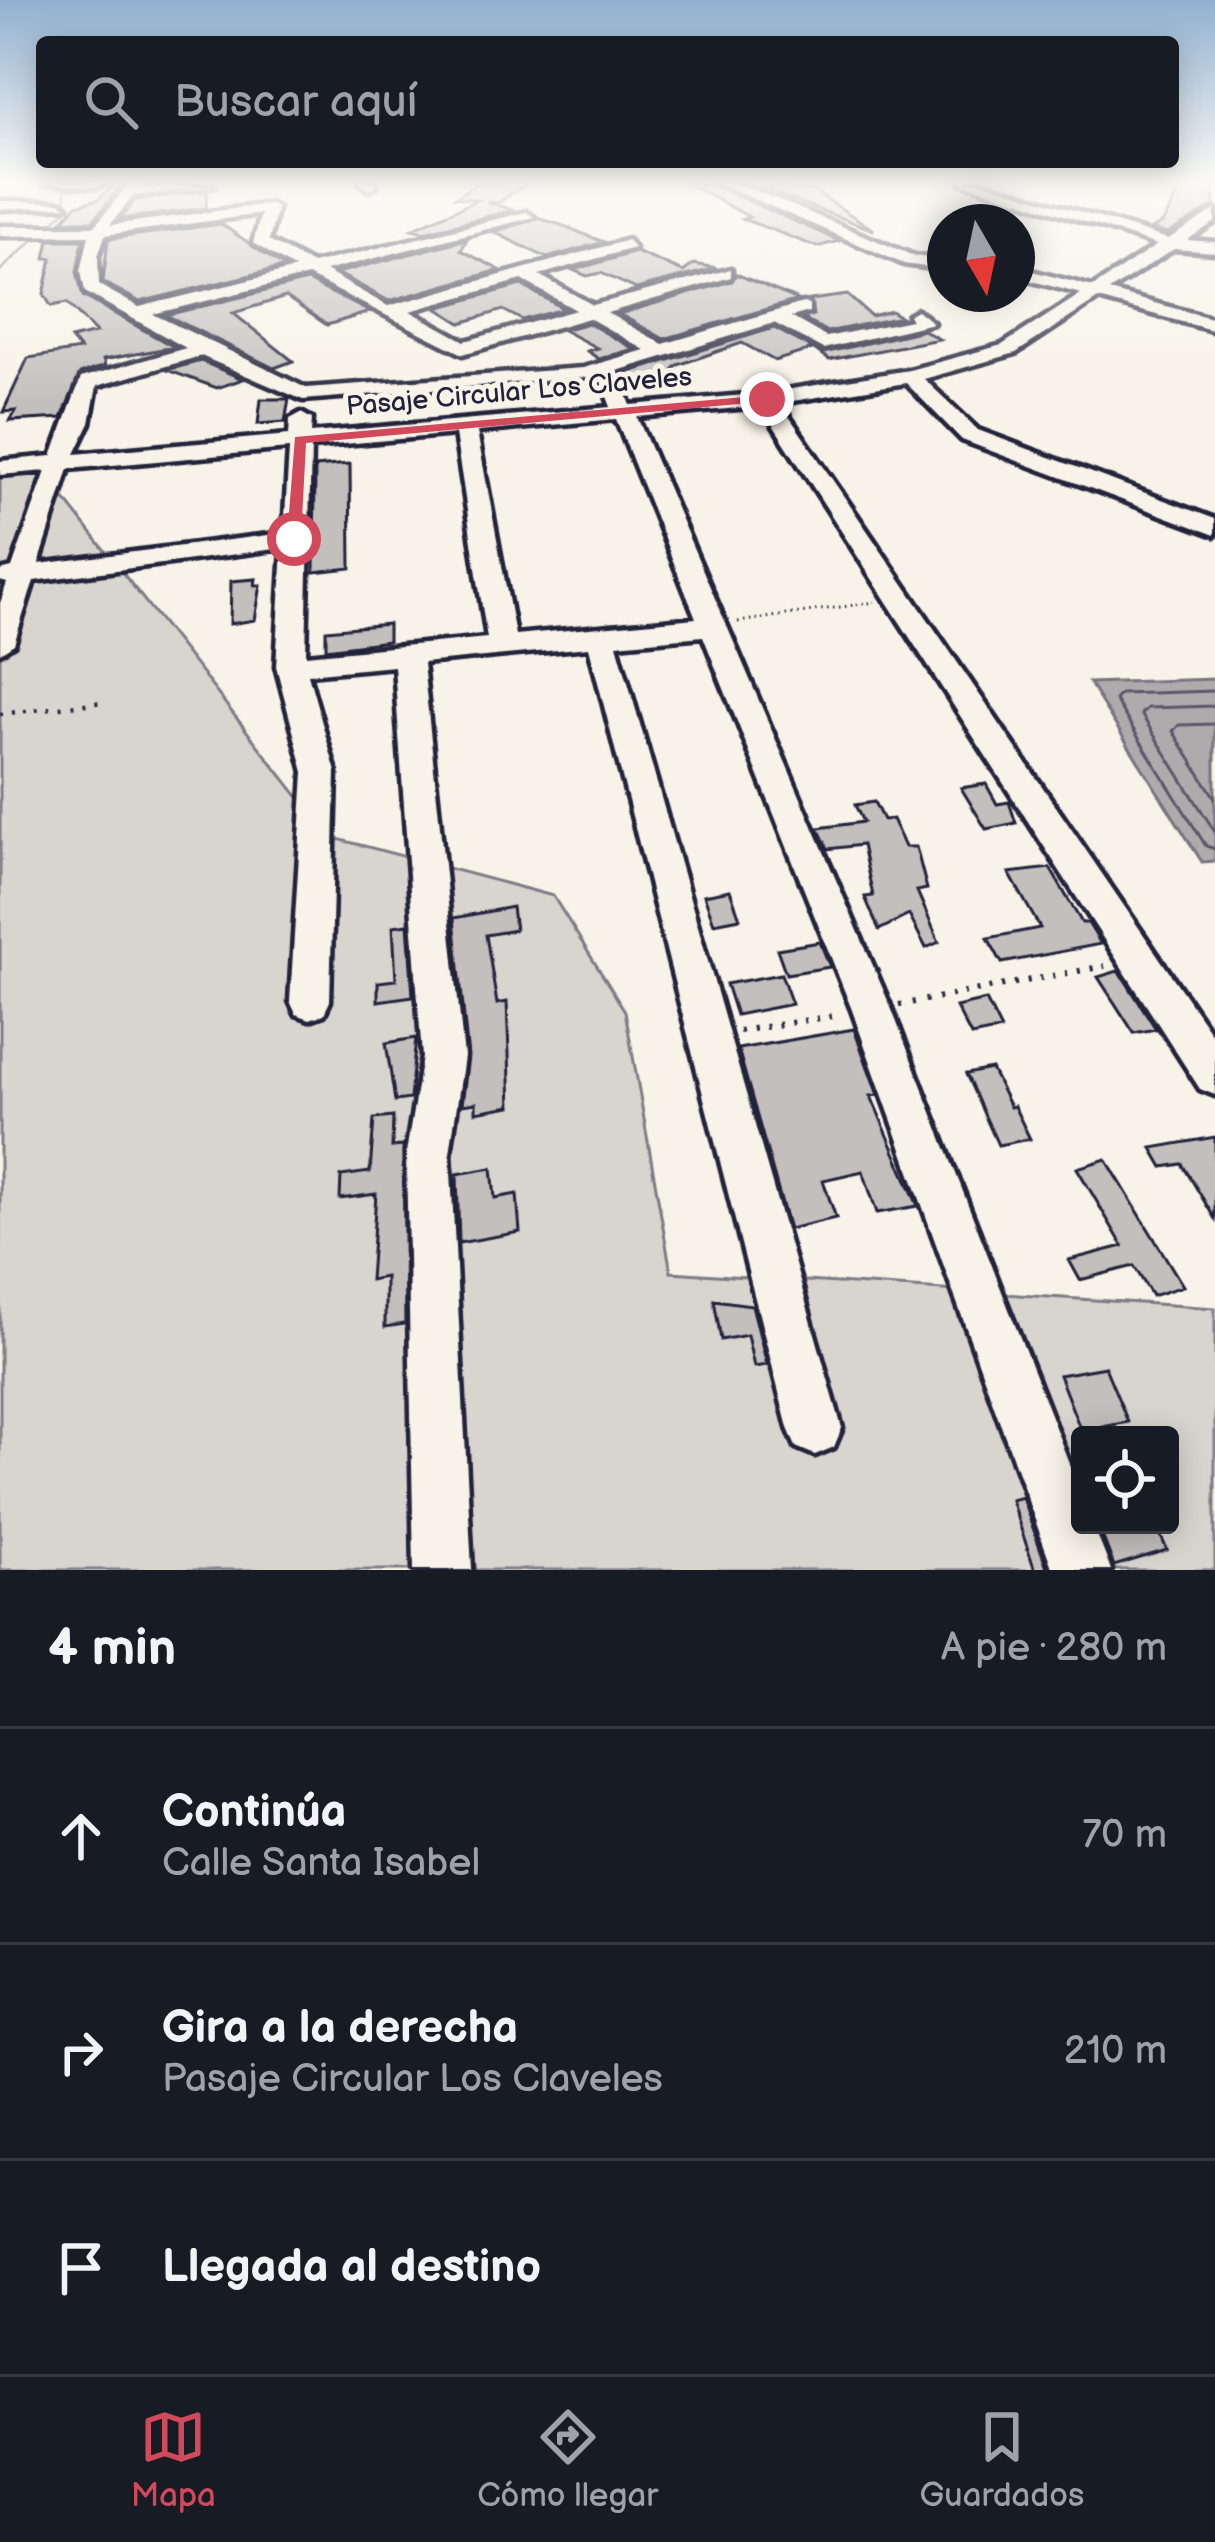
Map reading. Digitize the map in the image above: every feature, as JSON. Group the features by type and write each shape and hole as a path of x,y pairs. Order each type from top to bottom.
{"street":[{"path":"90,255 92,288 202,349 303,394 606,369 803,308"},
{"path":"282,255 463,348 725,273"},
{"path":"139,312 376,255"},
{"path":"391,311 592,255"},
{"name":"Pasaje Circular Los Claveles","path":"0,468 767,399 911,376 1009,349 1153,255"},
{"path":"525,274 665,353"},
{"path":"1035,277 1215,325"},
{"path":"777,317 823,343 924,323 917,315"},
{"path":"0,644 13,576 79,422 88,382 202,349"},
{"path":"606,369 872,1010 1082,1570"},
{"path":"911,376 936,407 970,435 1215,528"},
{"path":"303,394 291,666 320,772 310,1001"},
{"path":"767,399 1215,1075"},
{"path":"465,428 502,643"},
{"path":"13,576 294,539"},
{"path":"291,666 710,626"},
{"path":"600,635 815,1427"},
{"path":"408,655 443,1057 428,1153 443,1570"}],"path":[{"path":"710,626 898,599"},
{"path":"0,714 103,702"},
{"path":"710,1036 1138,959"}],"shaded area":[{"path":"0,466 41,469 330,837 553,896 625,1011 671,1272 1215,1308 1215,1570 0,1570"}],"water":[{"path":"1215,679 1215,861 1202,862 1089,683"}],"building":[{"path":"80,255 77,272 83,296 174,347 103,360 105,366 80,374 62,418 10,421 16,411 3,412 28,358 80,350 71,339 96,333 67,303 51,306 44,294 52,258 45,258"},
{"path":"106,255 267,255 284,267 140,302 103,282"},
{"path":"405,255 471,255 500,270 389,301 337,273"},
{"path":"625,255 644,255 683,272 694,264 717,268 636,289 601,273 587,276 573,270"},
{"path":"736,274 798,300 664,339 619,314 732,281"},
{"path":"307,281 370,312 327,325 286,297 233,313 293,361 274,368 166,315"},
{"path":"521,285 564,309 522,320 503,310 461,323 437,308"},
{"path":"847,295 871,316 891,311 901,317 827,332 803,318 813,315 810,300"},
{"path":"588,323 634,349 599,359 587,351 597,348 563,330"},
{"path":"774,328 813,349 775,361 742,343 678,365 674,369 686,378 648,389 644,377 626,380 623,374"},
{"path":"923,330 939,339 829,360 814,349 824,353"},
{"path":"201,361 243,379 217,388 167,370"},
{"path":"261,399 289,399 285,422 258,424"},
{"path":"350,464 351,568 314,572 315,467"},
{"path":"256,579 255,585 261,585 255,620 230,624 231,581"},
{"path":"388,624 388,641 326,649 326,630"},
{"path":"986,784 997,804 1009,802 1016,823 986,829 961,788"},
{"path":"874,802 883,820 892,819 905,847 916,847 927,889 917,891 939,942 926,948 909,915 879,930 865,897 873,896 862,845 828,849 818,828 863,822 855,805"},
{"path":"1050,868 1082,923 1088,923 1101,944 1002,963 988,938 1040,928 1009,873"},
{"path":"730,890 740,918 714,923 704,895"},
{"path":"512,907 515,930 486,935 497,1004 507,1002 511,1106 476,1112 476,1103 462,1105 468,1057 454,918"},
{"path":"408,924 413,996 378,1001 378,982 396,980 393,926"},
{"path":"820,942 830,967 786,974 777,949"},
{"path":"1118,971 1156,1029 1134,1033 1098,977"},
{"path":"781,974 792,1004 736,1015 726,984"},
{"path":"986,1000 1001,1030 971,1036 956,1007"},
{"path":"854,1029 878,1095 871,1096 918,1206 877,1213 863,1171 823,1180 836,1218 789,1229 738,1049"},
{"path":"416,1038 410,1099 395,1101 386,1043"},
{"path":"991,1069 1030,1139 998,1145 966,1074"},
{"path":"393,1117 392,1147 403,1146 405,1324 385,1327 385,1277 370,1280 376,1194 340,1199 341,1176 370,1172 374,1119"},
{"path":"1215,1137 1215,1219 1182,1164 1163,1167 1152,1148"},
{"path":"1106,1159 1183,1286 1152,1296 1134,1266 1080,1280 1069,1260 1123,1246 1077,1168"},
{"path":"492,1168 495,1198 517,1194 520,1232 459,1243 457,1174"},
{"path":"714,1300 752,1305 767,1365 754,1367 747,1335 721,1340"},
{"path":"1105,1367 1128,1422 1079,1426 1059,1375"},
{"path":"1022,1497 1048,1570 1035,1570 1011,1500"},
{"path":"1102,1534 1160,1534 1167,1550 1114,1566"}],"waterway":[{"path":"0,271 17,255"}],"route":[{"path":"294,539 299,440 767,399"}]}
